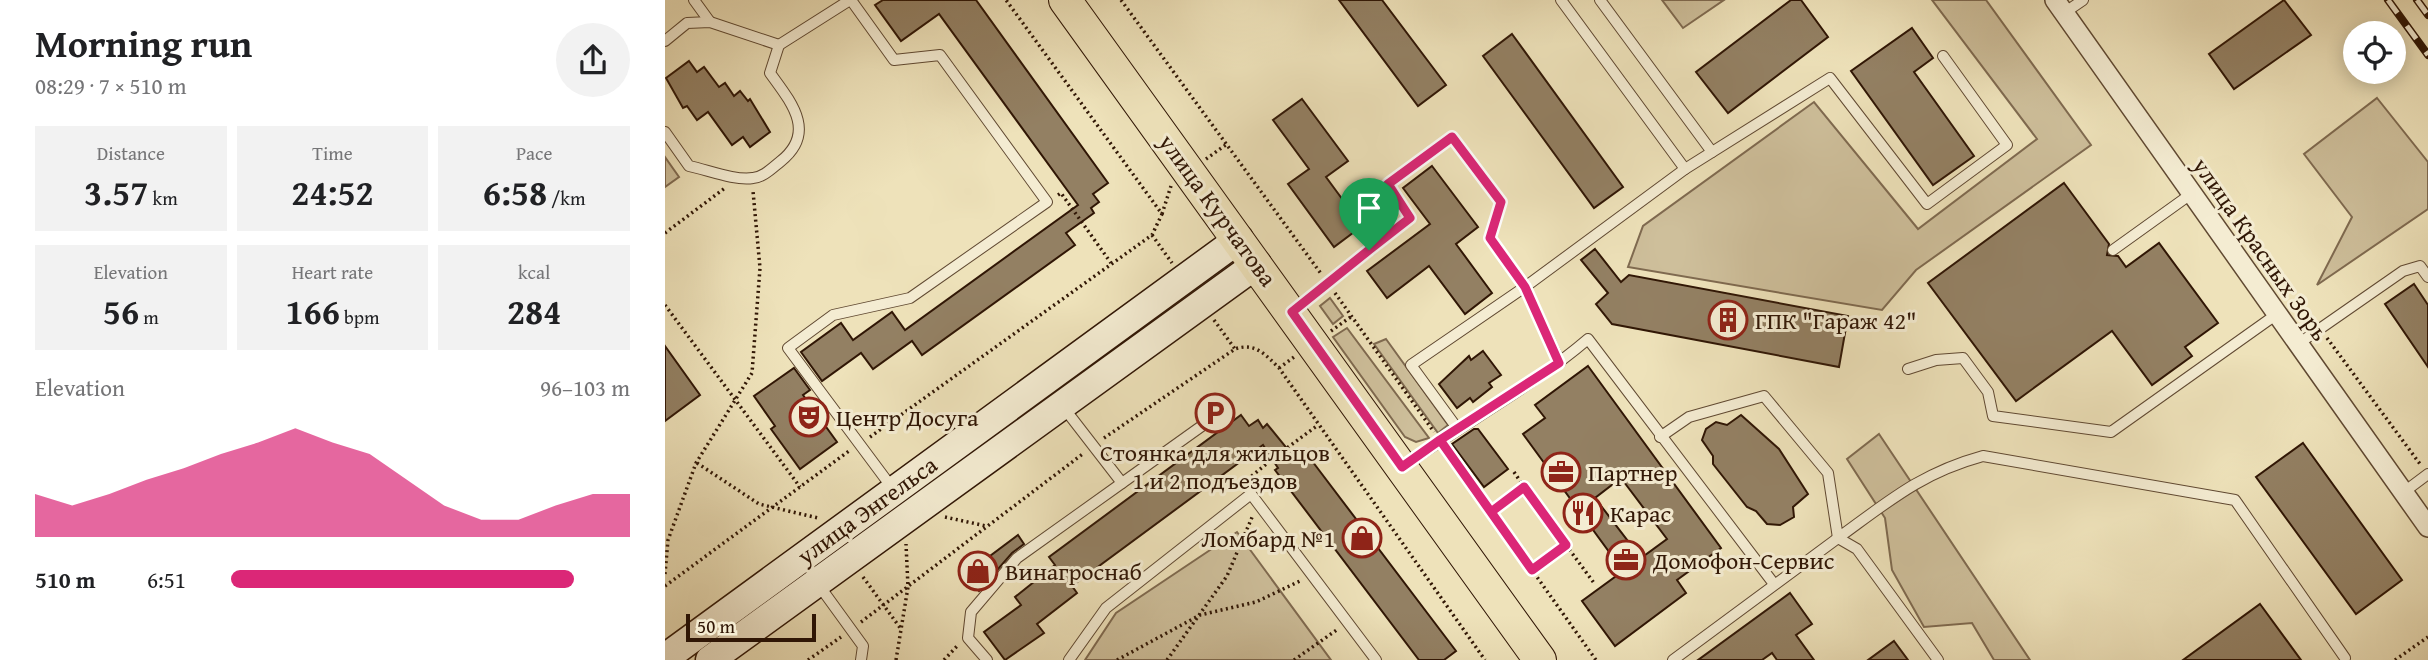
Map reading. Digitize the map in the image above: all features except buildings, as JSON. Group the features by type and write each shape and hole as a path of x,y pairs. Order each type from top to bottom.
{"main road":[{"name":"улица Курчатова","path":"1065,0 1540,660"},
{"name":"улица Энгельса","path":"711,660 1062,405 1248,251"},
{"name":"улица Энгельса","path":"665,657 894,491 1248,251"}],"street":[{"name":"улица Красных Зорь","path":"2059,7 2428,527"}],"lane":[{"path":"694,0 710,22"},
{"path":"665,132 689,166 746,178 764,175 793,152 798,135 798,110 770,73 779,45 851,0 894,60 940,55 1047,202 910,298 833,315 788,348 894,491"},
{"path":"1561,0 1685,169"},
{"path":"1599,0 1712,152"},
{"path":"2059,7 2083,0"},
{"path":"665,41 687,23 710,22 779,45"},
{"path":"1457,428 1411,365 1525,287 1685,169 1831,78 1927,204 2007,145 1943,56"},
{"path":"1292,312 1410,218 1388,184 1452,137 1501,202 1490,238 1525,287 1559,363"},
{"path":"2113,250 2191,194"},
{"path":"2298,344 2403,271 2420,266 2428,277"},
{"path":"1908,369 1935,360 1963,358 1988,392 1993,416 2111,432 2277,314"},
{"path":"1402,467 1457,428 1559,363 1588,339 1774,584"},
{"path":"1660,437 1689,416 1764,396 1828,473 1838,538"},
{"path":"1062,405 1122,482"},
{"path":"987,660 968,638 971,612 1017,558 1227,408"},
{"path":"1674,660 1917,481 1945,466 1983,456 2235,500 2345,658"},
{"path":"2404,492 2428,474"},
{"path":"1069,660 1106,608 1251,494 1376,660"},
{"path":"1838,538 1857,549 1938,660"},
{"path":"816,582 863,646 861,660"}],"path":[{"path":"1006,0 1162,214"},
{"path":"1121,0 1352,316 1596,660"},
{"path":"1205,160 1227,144"},
{"path":"665,233 746,178 760,268 752,373 697,463 668,540 665,574"},
{"path":"665,586 1152,235 1171,184"},
{"path":"1047,202 1061,194 1111,263"},
{"path":"665,305 800,487"},
{"path":"1329,332 1352,316"},
{"path":"2320,328 2428,474"},
{"path":"808,660 1093,446 1235,349 1245,346 1257,348 1279,368 1485,660"},
{"path":"1279,368 1295,357"},
{"path":"1283,451 1318,425"},
{"path":"1251,494 1242,482 1275,457"},
{"path":"1514,472 1594,583"},
{"path":"1491,512 1524,487"},
{"path":"1167,660 1227,576 1258,503"},
{"path":"939,516 987,527"},
{"path":"896,660 908,587 905,532"},
{"path":"1532,570 1566,545"},
{"path":"1117,660 1200,615 1256,602 1313,575"},
{"path":"1294,660 1348,622"},
{"path":"2395,660 2428,637"},
{"path":"944,660 968,638"}],"shaded area":[{"path":"1662,0 1724,0 1683,28"},
{"path":"1932,0 1986,0 2091,145 1916,270 1882,310 1628,267 1643,226 1814,102 1918,229 2037,139"},
{"path":"2377,98 2428,162 2428,209 2317,285 2352,217 2304,154"},
{"path":"665,157 679,177 665,187"},
{"path":"1330,298 1343,316 1333,324 1320,306"},
{"path":"1347,328 1429,438 1416,442 1405,437 1333,337"},
{"path":"1386,339 1448,425 1438,433 1374,344"},
{"path":"1879,434 2030,660 1994,660 1972,623 1924,627 1892,570 1885,518 1847,459"},
{"path":"1237,532 1331,660 1085,660 1116,613"}],"railway":[{"path":"2388,0 2428,55"},
{"path":"2417,0 2428,15"}],"place":[{"name":"ГПК \"Гараж 42\"","path":"1728,320"},
{"name":"Стоянка для жильцов 1 и 2 подъездов","path":"1215,413"},
{"name":"Центр Досуга","path":"809,417"},
{"name":"Партнер","path":"1561,472"},
{"name":"Карас","path":"1583,513"},
{"name":"Ломбард №1","path":"1362,538"},
{"name":"Домофон-Сервис","path":"1626,560"},
{"name":"Винагроснаб","path":"978,571"}],"route":[{"path":"1369,250 1292,312 1402,467 1440,440 1532,570 1566,545 1524,487 1491,512 1440,440 1559,363 1525,287 1490,238 1501,202 1452,137 1388,184 1410,218 1369,250"}]}
